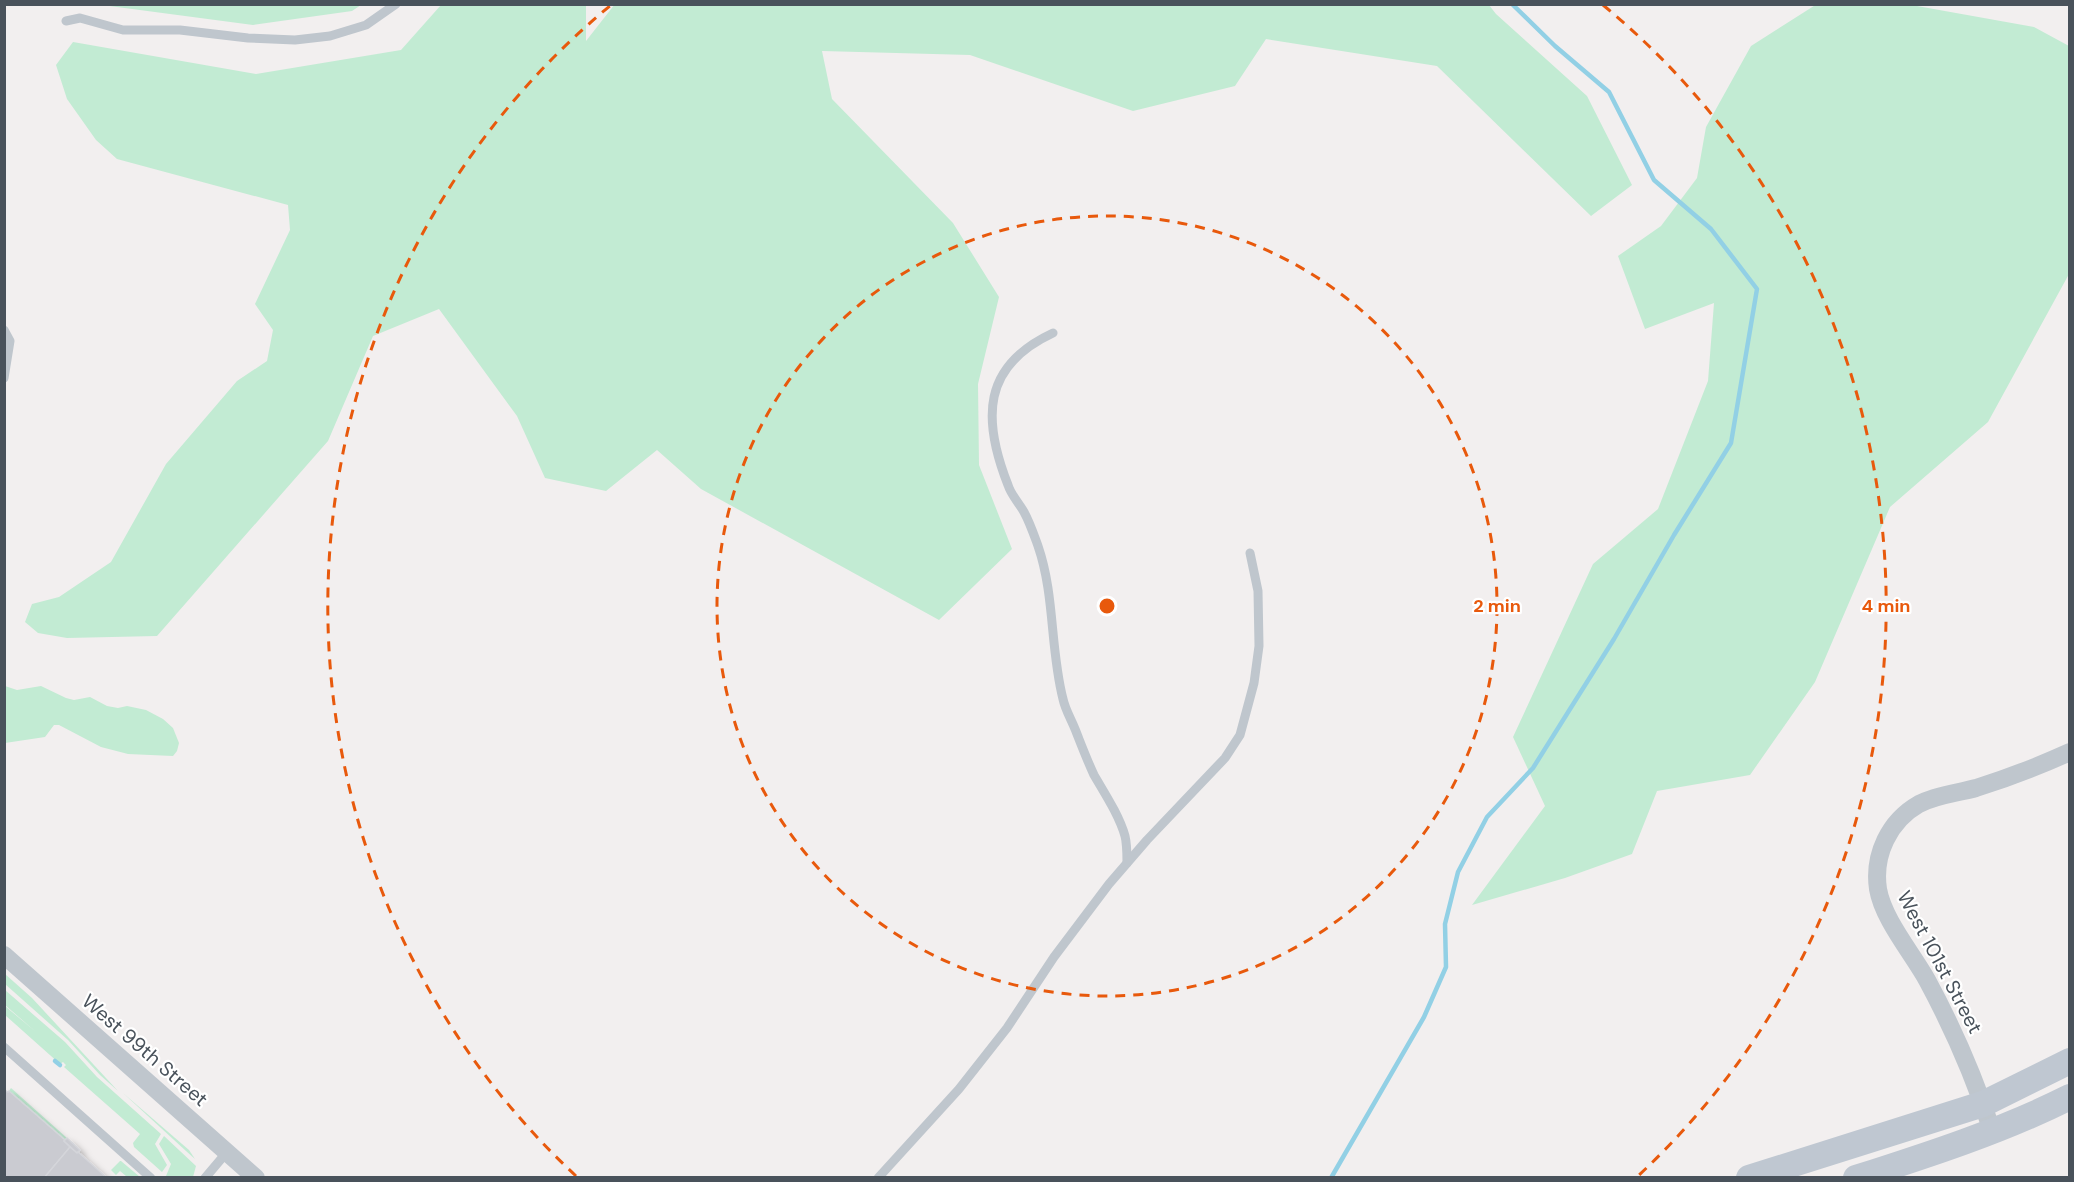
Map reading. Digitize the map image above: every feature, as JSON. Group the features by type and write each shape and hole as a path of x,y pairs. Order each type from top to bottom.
{"main road":[{"path":"1749,1178 1983,1104 2070,1061"},
{"path":"1856,1178 1992,1131 2070,1096"}],"street":[{"name":"West 101st Street","path":"1992,1131 1977,1084 1930,985 1886,913 1878,888 1877,864 1886,837 1897,823 1920,804 2003,779 2070,752"},
{"name":"West 99th Street","path":"4,956 256,1178"}],"lane":[{"path":"66,21 80,18 123,30 180,30 248,38 295,40 330,36 366,26 396,4"},
{"path":"4,330 10,341 4,378"},
{"path":"1053,333 1034,342 1006,368 996,384 991,421 1008,488 1024,513 1038,547 1046,575 1053,642 1063,700 1093,772 1125,836 1127,863"},
{"path":"878,1178 959,1089 1007,1028 1061,948 1127,863 1225,758 1240,735 1254,682 1259,646 1258,591 1250,552"},
{"path":"4,1047 151,1178"},
{"path":"205,1178 227,1152"}],"green space":[{"path":"615,4 1489,5 1496,14 1587,96 1632,185 1591,216 1437,66 1266,39 1235,86 1133,111 970,55 822,51 832,99 953,223 999,297 978,384 979,465 1012,549 939,620 701,489 657,450 606,491 545,478 517,416 439,309 373,336 328,441 157,636 67,638 38,633 25,622 32,604 59,597 111,562 166,464 237,381 267,361 273,330 255,304 290,230 288,205 117,159 96,140 67,99 56,65 73,42 256,74 401,50 441,5 586,5 586,41"},
{"path":"1817,4 1917,6 2034,27 2069,46 2069,274 1988,422 1890,507 1815,682 1750,775 1657,791 1632,854 1565,878 1472,905 1545,806 1513,737 1593,564 1658,509 1708,381 1714,303 1645,329 1618,256 1661,226 1697,178 1706,127 1751,46"},
{"path":"102,5 361,5 352,11 253,25"},
{"path":"5,686 17,690 41,686 74,700 90,697 107,706 118,708 127,706 146,710 163,719 173,728 179,743 177,751 173,756 128,754 101,747 59,725 54,725 45,737 5,743"},
{"path":"5,974 32,998 118,1091 68,1040 5,984"},
{"path":"5,990 65,1042 97,1077 161,1134 155,1144 167,1165 162,1172 134,1147 133,1143 140,1134 64,1067 66,1065 63,1062 60,1064 5,1015 5,1006 36,1032 5,1005"},
{"path":"11,1088 67,1138 65,1140 9,1091"},
{"path":"123,1093 189,1150 195,1159 186,1151"},
{"path":"164,1136 196,1166 193,1177 166,1176 171,1164 159,1144"},
{"path":"120,1161 140,1177 125,1177 120,1171 116,1175 111,1170"}],"building":[{"path":"4,1090 9,1091 70,1147 44,1178 4,1178"},
{"path":"67,1138 80,1150 77,1153 64,1141"},
{"path":"70,1147 78,1152 107,1178 44,1178"}],"waterway":[{"path":"1331,1178 1424,1017 1446,967 1445,924 1458,872 1487,817 1533,768 1614,639 1731,443 1757,289 1711,229 1654,180 1609,92 1555,46 1512,4"},
{"path":"55,1061 60,1065"}]}
